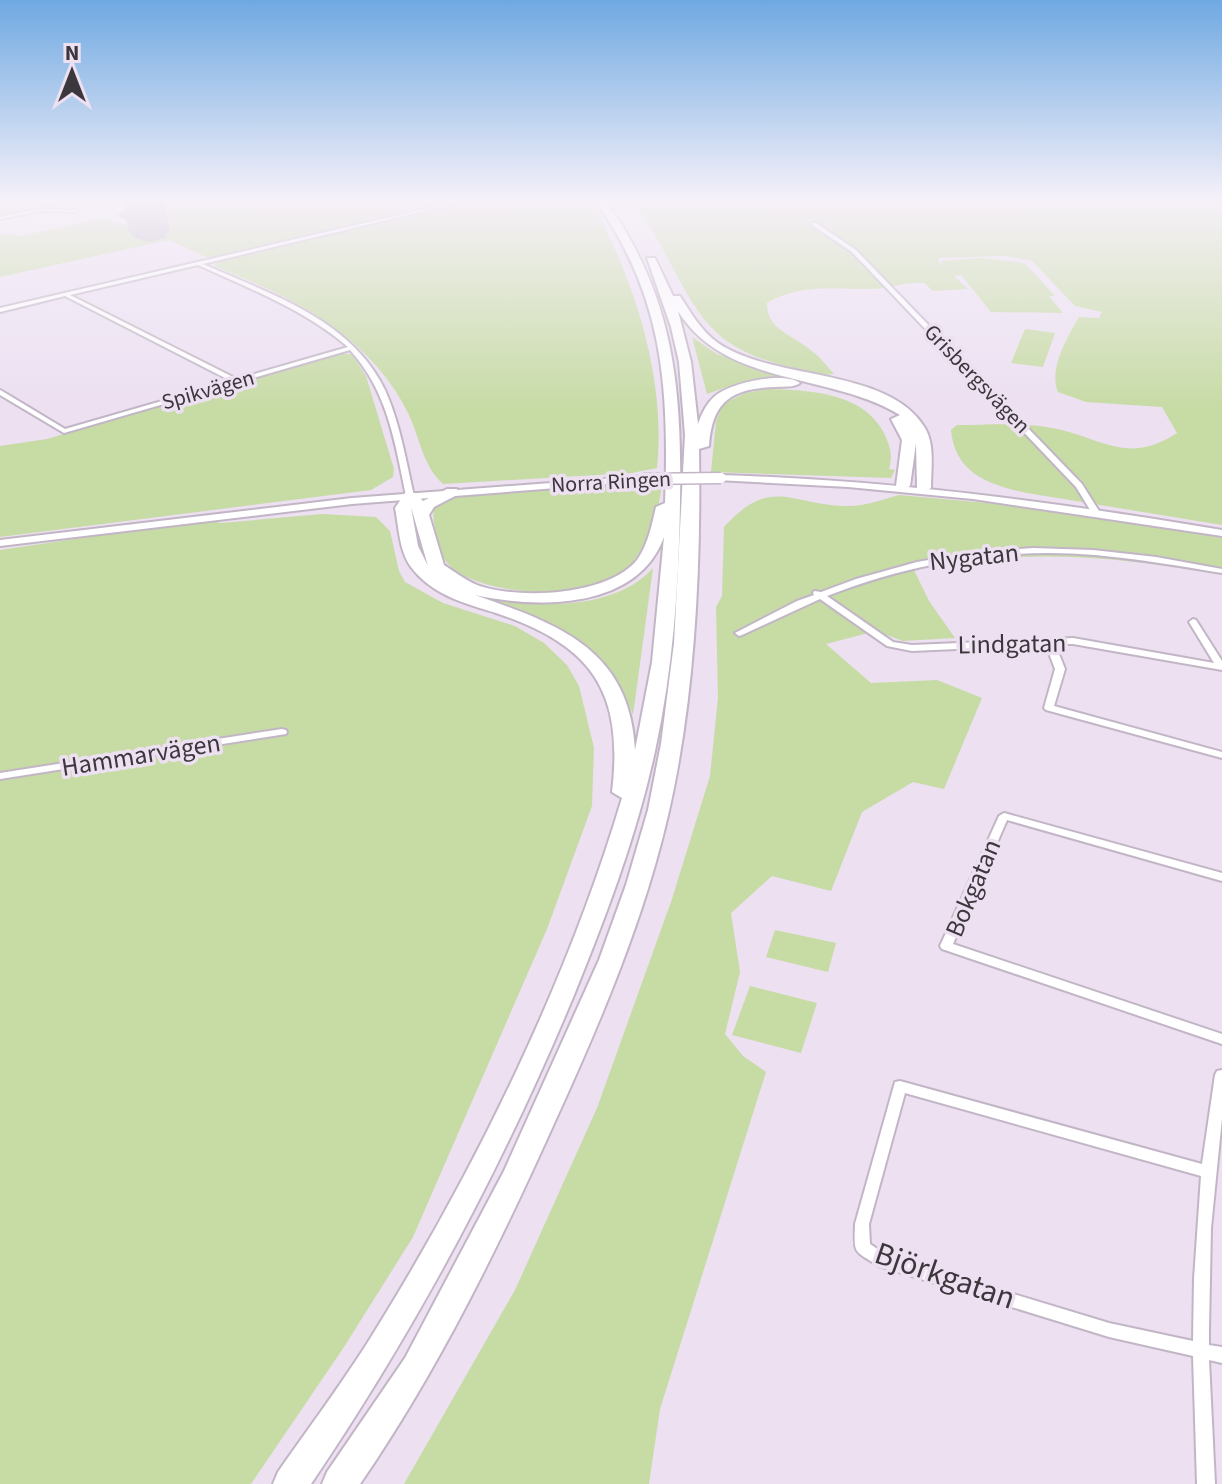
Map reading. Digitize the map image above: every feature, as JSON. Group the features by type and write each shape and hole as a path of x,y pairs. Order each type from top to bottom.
{"highway":[{"path":"290,1484 390,1336 484,1164 533,1064 611,871 652,719 666,615 673,491 673,429 664,337 642,268"},
{"path":"654,268 697,331 719,349 778,372 848,387 902,410 917,424 924,442 924,488"},
{"path":"339,1484 415,1372 510,1191 576,1046 620,935 659,810 682,673 694,464 686,375 678,332 662,283"},
{"path":"694,464 702,448 702,425 711,404 731,390 792,382 858,396 897,418 909,440 903,486"},
{"path":"611,871 627,762 625,722 614,688 579,647 554,630 437,586 416,563 403,508 410,496 421,514 437,568 472,589 515,597 562,597 604,588 640,567 658,533 665,503 673,491"},
{"path":"421,514 429,504 452,492"}],"main road":[{"name":"Norra Ringen","path":"0,543 452,492 643,479 721,478 924,488 1095,511 1222,533"}],"street":[{"path":"0,310 174,268"},
{"path":"208,268 312,319 351,348 381,387 410,496"},
{"name":"Grisbergsvägen","path":"871,268 1079,486 1095,511"},
{"path":"64,294 236,381"},
{"name":"Spikvägen","path":"0,392 64,431 351,348"},
{"name":"Nygatan","path":"739,633 817,593 927,560 1041,551 1120,555 1222,571"},
{"name":"Lindgatan","path":"817,593 890,644 912,648 1017,641 1073,641 1222,667"},
{"name":"Lindgatan","path":"1193,622 1222,667"},
{"path":"1050,643 1060,669 1049,708 1222,755"},
{"name":"Hammarvägen","path":"0,776 282,732"},
{"name":"Bokgatan","path":"1222,877 1004,816 946,946 1222,1039"},
{"path":"1206,1484 1200,1350 1209,1172 1222,1075"},
{"name":"Björkgatan","path":"1209,1172 900,1086 862,1224 862,1247 884,1261 1109,1330 1222,1355"}],"green space":[{"path":"0,268 40,268 0,277"},
{"path":"219,268 623,268 645,334 652,367 659,435 657,468 632,473 443,484 426,461 409,415 393,387 373,363 351,341 300,305"},
{"path":"673,268 1030,268 1055,296 1049,296 1063,313 991,312 961,275 954,276 968,289 933,291 924,283 873,289 819,289 793,293 767,303 771,320 776,326 815,353 834,374 823,375 763,359 735,346 711,327"},
{"path":"1039,268 1222,268 1222,525 1013,490 977,475 959,457 951,430 957,425 1041,426 1128,448 1159,443 1177,433 1162,407 1086,402 1058,392 1057,363 1079,317 1099,318 1102,312 1075,306"},
{"path":"1025,329 1055,333 1043,367 1011,363"},
{"path":"692,337 717,354 792,379 732,385 707,394"},
{"path":"333,354 352,354 366,376 394,469 393,477 371,490 0,537 0,446 47,439"},
{"path":"767,389 833,396 863,409 875,419 884,433 891,455 889,469 895,470 891,478 711,472 716,422 723,404 745,393"},
{"path":"662,483 651,528 635,559 613,579 591,587 538,592 485,584 448,564 438,545 434,512 445,498 519,490"},
{"path":"899,495 1053,509 1222,538 1222,575 1143,563 1068,557 992,558 913,568 929,601 955,638 903,641 876,631 826,644 871,683 937,680 982,698 944,789 913,782 862,812 831,891 772,876 731,913 740,972 725,1034 743,1056 766,1072 660,1409 649,1484 404,1484 515,1290 597,1108 672,899 710,776 718,698 716,607 722,596 724,527 740,511 768,497 851,506"},
{"path":"322,514 376,517 390,531 399,571 405,582 443,603 515,626 544,643 567,665 579,686 594,748 592,806 547,929 413,1237 344,1347 251,1484 0,1484 0,550 204,520 221,523"},
{"path":"653,568 633,715 623,692 595,655 559,629 493,599 556,604 600,598 638,581"},
{"path":"775,930 836,943 828,972 766,957"},
{"path":"750,986 817,1003 801,1053 732,1035"}]}
